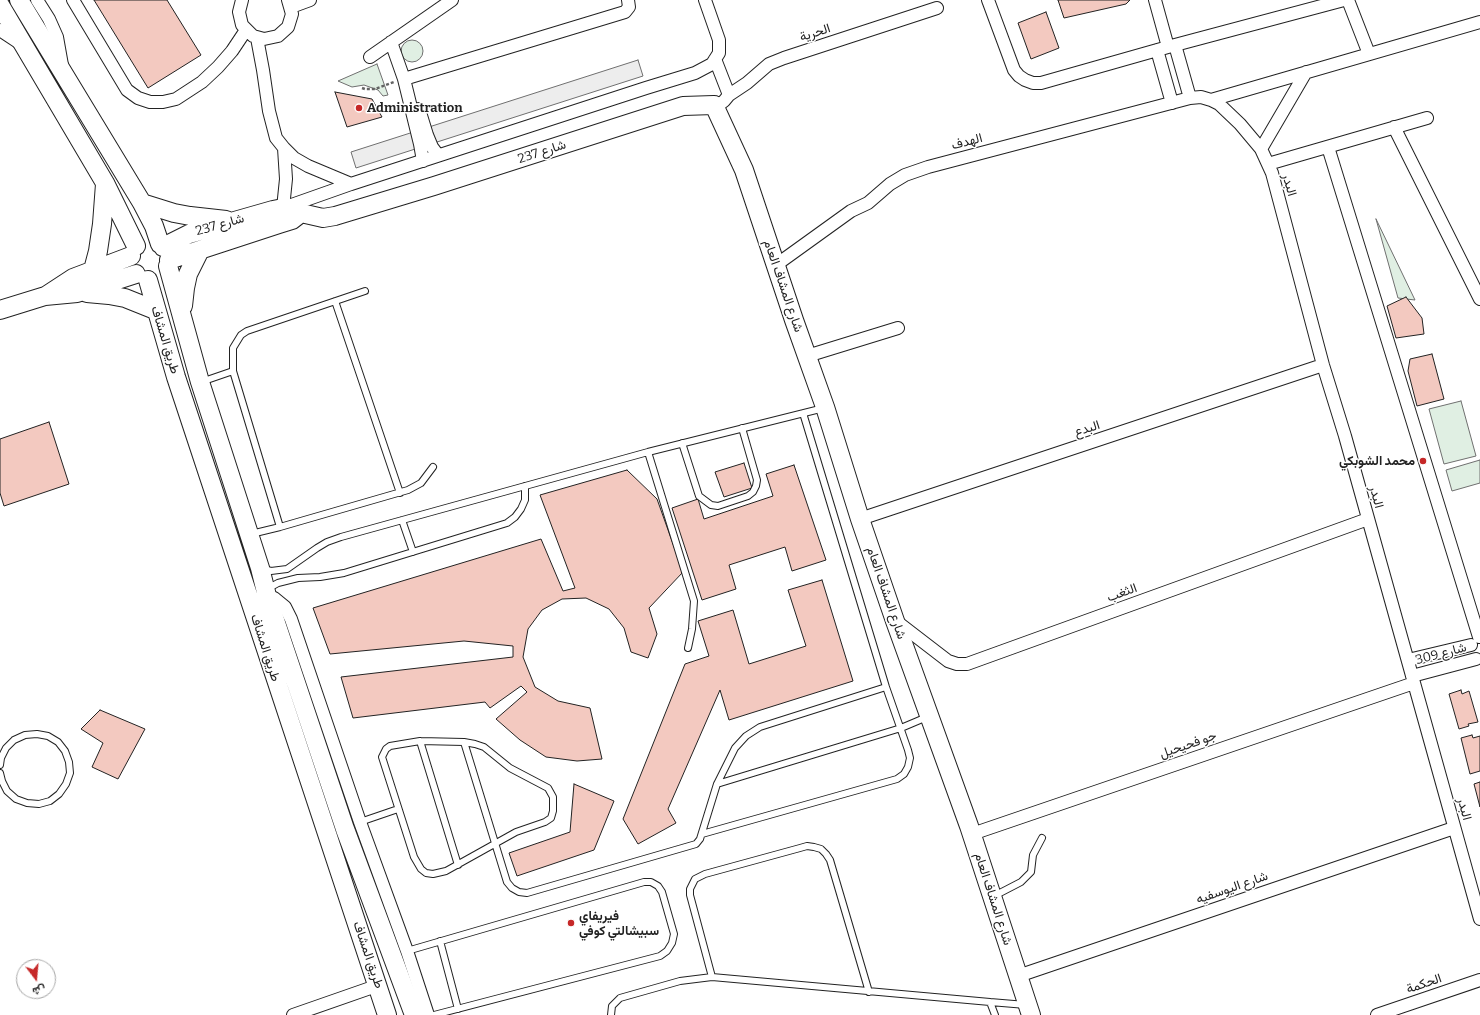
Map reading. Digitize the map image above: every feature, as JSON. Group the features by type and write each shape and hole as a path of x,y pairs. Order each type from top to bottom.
{"street":[{"name":"طريق المشاف","path":"19,0 142,203 154,226 165,254 200,382 260,568 266,593 345,829 414,1015"},
{"name":"طريق المشاف","path":"37,0 49,19 57,37 62,72"},
{"path":"73,0 128,90 138,98 150,102 163,102 176,99 202,82 232,51 246,30"},
{"path":"242,0 239,12 242,25 257,38 271,38 283,32 290,21 290,3 310,0"},
{"path":"370,57 452,0"},
{"path":"407,78 625,12 630,7 628,0"},
{"path":"284,148 286,185 284,208 438,155 694,73 712,64 719,54 719,40 705,0"},
{"path":"988,0 1014,70 1019,76 1026,80 1041,83 1167,47 1344,0"},
{"path":"1155,0 1167,47 1172,102"},
{"path":"1348,0 1369,54"},
{"path":"0,5 105,183 128,226 134,251 131,266 142,277"},
{"name":"الحرية","path":"714,105 720,104 729,95 747,83 761,69 769,64 937,8"},
{"path":"1167,47 1190,98 1201,97 1211,100 1480,22"},
{"path":"0,30 25,47"},
{"path":"257,38 271,119 276,138 294,158 308,166 351,184"},
{"path":"391,42 407,78 427,135 432,147 438,155"},
{"path":"715,59 729,95"},
{"path":"1261,149 1306,72"},
{"path":"407,78 423,161"},
{"name":"الهدف","path":"776,265 851,211 868,203 890,184 915,171 1190,98"},
{"name":"البدر","path":"1211,100 1218,104 1240,124 1261,149 1275,184 1323,366 1345,436 1480,919"},
{"name":"شارع المشاف العام","path":"714,105 744,170 807,356 826,407 860,518 895,621 972,834 1030,1010"},
{"name":"شارع 237","path":"165,254 189,234 273,210 284,208 293,209 301,213 323,218 335,216 449,182 684,106 714,105"},
{"path":"1268,164 1427,118"},
{"path":"1394,128 1480,298"},
{"path":"1328,147 1477,640 1471,653 1478,660"},
{"path":"93,270 98,252 102,224 105,183"},
{"path":"142,203 174,213 190,216 239,220"},
{"name":"شارع 237","path":"165,254 200,250 286,222 301,213"},
{"path":"45,296 73,278 134,251 141,243 150,241 165,254 165,272 154,280 142,277 77,293"},
{"path":"182,315 185,288 191,268 200,250"},
{"name":"طريق المشاف","path":"142,277 155,310 388,1015"},
{"path":"0,310 45,296 77,293 93,293 125,298 155,310"},
{"path":"807,356 898,328"},
{"name":"البدع","path":"860,518 1323,366"},
{"name":"الثغب","path":"895,621 948,661 957,664 967,664 1368,519"},
{"name":"طريق المشاف","path":"266,593 280,602 289,612 360,822 407,951 428,1015"},
{"name":"شارع 309","path":"1408,660 1477,640"},
{"name":"شارع 309","path":"1413,679 1478,660"},
{"name":"جو فحيحيل","path":"972,834 1413,679"},
{"name":"شارع اليوسفيه","path":"1018,976 1454,828"},
{"name":"الحكمة","path":"1377,1015 1480,980"},
{"path":"294,1015 378,985"}],"lane":[{"path":"280,527 233,371 233,348 236,341 247,331 365,291"},
{"path":"335,301 400,492"},
{"path":"200,382 233,371"},
{"path":"260,568 271,571 287,569 307,554 328,542 648,452 826,407"},
{"path":"702,834 897,779 904,774 908,767 910,758 886,686 803,413"},
{"path":"682,443 699,496 711,505 718,506 748,496 753,492 756,486 757,480 742,428"},
{"path":"648,452 694,601 688,648"},
{"path":"249,535 408,490 421,483 433,467"},
{"path":"266,593 278,583 298,578 344,574 507,523 515,517 521,509 525,500 525,486"},
{"path":"402,520 413,552"},
{"path":"464,742 507,882 512,888 519,892 527,893 696,844 702,834 717,784 735,748 746,736 753,731 886,686"},
{"path":"717,784 901,728 930,716"},
{"path":"0,760 6,748 14,740 25,735 37,734 48,736 58,742 65,751 69,762 70,773 66,784 59,794 50,800 39,804 27,803 16,799 7,791 0,773"},
{"path":"420,741 458,865"},
{"path":"420,741 464,742 484,747 510,768 548,788 553,797 552,814 548,821 516,832 458,865 440,874 433,874 421,869 414,857 383,762 383,753 390,746 420,741"},
{"path":"360,822 398,809"},
{"path":"992,897 1021,882 1031,872 1034,855 1042,838"},
{"path":"712,977 690,895 690,889 695,879 705,874 807,846 820,850 826,854 830,860 869,992"},
{"path":"407,951 644,882 651,882 658,886 662,892 674,934 668,951 660,956 434,1015"},
{"path":"440,942 458,1009"},
{"path":"611,1015 612,1006 620,998 680,981 712,977 990,1002 1030,1010"},
{"path":"990,1002 995,1015"}],"path":[{"path":"362,88 374,88 407,78"}],"green space":[{"path":"412,40 416,41 422,47 422,55 416,61 412,62 408,61 402,55 401,51 402,47 408,41"},
{"path":"377,64 388,95 383,96 378,90 364,85 352,87 338,81"},
{"path":"1376,219 1415,300 1398,298"},
{"path":"1461,401 1476,456 1444,464 1429,409"},
{"path":"1480,460 1480,483 1452,491 1446,470"}],"shaded area":[{"path":"638,60 643,76 356,168 351,152"}],"building":[{"path":"94,0 167,0 201,55 148,88"},
{"path":"1058,0 1130,0 1126,4 1064,18"},
{"path":"1046,12 1059,48 1031,59 1018,23"},
{"name":"Administration","path":"335,92 372,99 382,117 347,127"},
{"path":"1406,297 1422,318 1424,334 1396,338 1387,306"},
{"path":"1432,354 1444,399 1417,406 1408,371 1410,359"},
{"path":"49,422 69,484 4,506 0,493 0,439"},
{"path":"744,463 752,488 724,497 715,472"},
{"path":"794,465 826,560 792,571 785,547 729,565 736,589 702,600 672,508 698,499 704,519 773,496 766,474"},
{"path":"627,470 657,499 683,572 649,608 657,634 648,658 631,652 624,628 609,609 586,598 562,599 542,610 528,629 523,657 535,687 558,701 590,708 602,759 577,761 546,757 520,740 496,719 527,692 521,686 490,708 485,702 353,718 341,677 513,657 513,646 464,641 330,654 313,608 541,539 563,591 575,588 540,495"},
{"path":"822,580 853,681 729,720 720,690 668,809 676,823 638,844 623,819 685,664 709,656 698,621 733,610 749,664 806,646 788,590"},
{"path":"1461,690 1462,694 1469,691 1478,722 1468,724 1469,726 1459,729 1449,694"},
{"path":"100,710 145,729 118,779 92,767 103,743 81,729"},
{"path":"1472,735 1473,738 1480,736 1480,771 1470,774 1461,738"},
{"path":"1480,782 1480,807 1474,784"},
{"path":"574,784 614,801 594,850 517,876 509,853 570,832"}],"place":[{"name":"Administration","path":"359,108"},
{"name":"محمد الشوبكي","path":"1423,461"},
{"name":"فيريفاي سبيشالتي كوفي","path":"571,923"}]}
